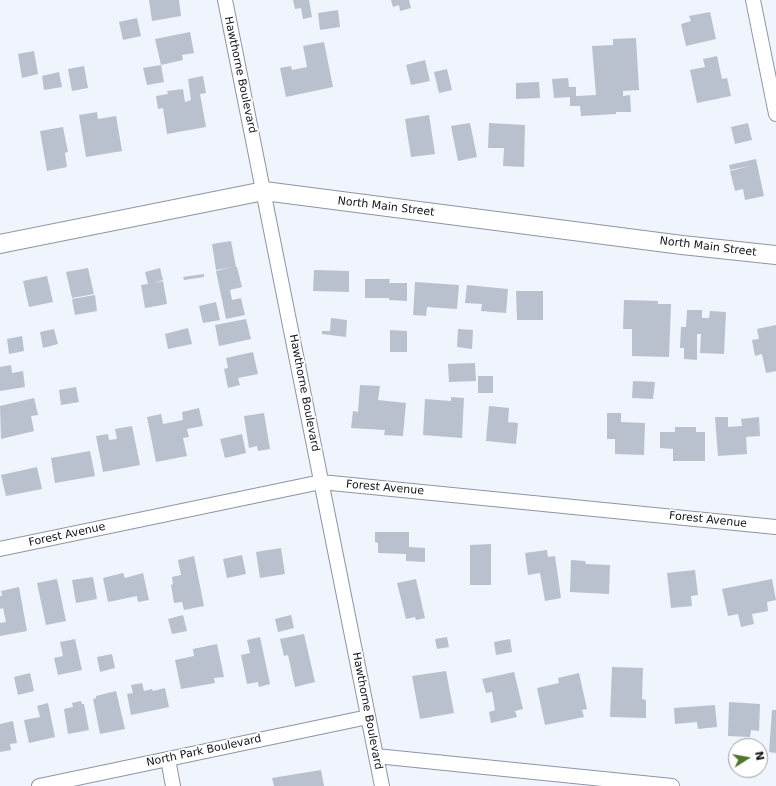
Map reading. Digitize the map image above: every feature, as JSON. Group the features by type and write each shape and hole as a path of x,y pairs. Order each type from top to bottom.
{"street":[{"name":"Hawthorne Boulevard","path":"225,0 382,786"},
{"path":"753,0 772,78 776,114"},
{"name":"North Main Street","path":"0,244 264,191 682,245 776,255"},
{"name":"Forest Avenue","path":"0,549 321,482 776,527"},
{"name":"North Park Boulevard","path":"39,786 368,717"},
{"path":"376,756 672,786"},
{"path":"168,759 173,786"}],"building":[{"path":"149,0 179,0 181,16 152,21"},
{"path":"293,0 309,0 312,17 303,19 301,8 295,9"},
{"path":"391,0 409,0 411,8 400,11 399,5 393,7"},
{"path":"338,10 340,27 320,30 318,13"},
{"path":"710,12 716,39 686,46 681,24 691,21 689,16"},
{"path":"137,18 141,36 123,40 119,22"},
{"path":"190,32 194,53 182,55 183,60 161,65 155,39"},
{"path":"636,38 639,90 623,91 623,96 630,95 631,112 581,116 580,106 570,106 570,97 554,98 552,79 568,78 569,87 576,87 576,96 596,95 592,46 613,45 613,39"},
{"path":"324,42 333,87 286,97 280,68 291,66 292,70 307,67 303,46"},
{"path":"34,51 38,74 22,78 18,54"},
{"path":"717,56 722,79 727,78 731,96 697,103 690,70 705,67 703,59"},
{"path":"425,60 430,81 411,85 406,65"},
{"path":"161,65 164,82 147,85 143,68"},
{"path":"84,66 88,88 72,91 68,69"},
{"path":"447,69 452,90 439,93 434,72"},
{"path":"59,72 62,87 44,90 42,76"},
{"path":"203,76 206,93 200,94 206,127 167,134 163,108 158,109 156,96 168,94 167,91 183,89 185,102 191,100 188,79"},
{"path":"539,82 540,98 516,99 516,83"},
{"path":"97,112 98,119 116,116 122,151 86,157 79,115"},
{"path":"429,115 435,154 411,157 405,119"},
{"path":"470,123 477,157 458,161 451,126"},
{"path":"489,123 525,125 524,167 503,166 504,148 488,148"},
{"path":"748,123 752,140 735,144 731,127"},
{"path":"63,127 68,152 65,153 67,167 47,171 40,131"},
{"path":"756,159 764,196 745,200 743,189 735,191 730,171 750,166 730,170 729,165"},
{"path":"231,241 242,287 230,290 232,300 241,298 245,315 226,319 216,271 232,267 216,270 212,244"},
{"path":"88,268 94,294 72,298 66,272"},
{"path":"160,268 163,280 154,283 163,281 167,304 145,308 141,285 148,284 145,272"},
{"path":"314,270 349,271 349,292 313,291"},
{"path":"204,274 204,277 184,280 183,277"},
{"path":"47,276 53,302 29,307 23,281"},
{"path":"365,279 390,279 389,283 407,283 407,301 389,300 389,298 365,298"},
{"path":"415,282 459,285 457,309 427,307 426,316 413,315"},
{"path":"467,285 508,289 506,313 481,311 482,304 465,303"},
{"path":"516,291 543,291 543,320 517,320"},
{"path":"95,295 97,311 75,315 72,299"},
{"path":"624,300 658,301 658,304 671,304 669,357 632,356 632,329 623,329"},
{"path":"216,302 220,320 203,323 199,306"},
{"path":"687,310 702,310 702,318 709,318 710,311 726,312 724,354 700,353 701,334 697,334 697,360 684,359 684,348 680,348 681,327 686,327"},
{"path":"331,318 347,320 346,337 322,334 322,331 330,331"},
{"path":"246,319 251,339 219,346 215,325"},
{"path":"776,325 776,371 766,373 762,354 755,356 752,340 759,339 757,329"},
{"path":"188,328 192,344 168,349 165,334"},
{"path":"54,329 58,344 43,348 40,332"},
{"path":"458,329 473,330 472,349 457,347"},
{"path":"390,330 407,331 407,352 390,352"},
{"path":"22,336 24,351 9,354 7,339"},
{"path":"253,352 258,374 238,378 240,385 228,388 224,369 228,368 226,358"},
{"path":"475,363 476,381 449,382 448,364"},
{"path":"11,365 12,373 23,371 25,387 0,391 0,367"},
{"path":"478,376 493,376 493,393 478,393"},
{"path":"633,381 655,382 653,399 632,398"},
{"path":"360,385 380,386 378,400 406,403 403,436 384,435 385,430 351,428 353,411 358,412"},
{"path":"76,387 79,402 61,405 59,390"},
{"path":"451,397 464,398 462,438 423,435 425,399 451,401"},
{"path":"34,398 38,415 31,416 34,431 1,439 0,406"},
{"path":"489,406 509,408 508,422 518,423 516,444 486,441"},
{"path":"199,408 203,426 187,429 189,437 183,438 187,456 156,462 147,417 161,414 163,424 183,420 182,412"},
{"path":"264,413 270,449 258,451 257,446 249,448 244,416"},
{"path":"607,413 621,413 621,422 645,423 644,455 615,454 615,439 607,439"},
{"path":"715,417 728,417 728,427 742,426 741,419 759,417 760,436 746,437 747,454 718,456"},
{"path":"132,426 140,465 103,472 96,436 108,434 109,440 117,439 115,429"},
{"path":"675,427 696,427 696,432 705,432 705,461 673,461 673,449 660,448 660,432 675,432"},
{"path":"242,434 246,453 225,458 220,439"},
{"path":"90,451 95,476 55,483 51,458"},
{"path":"37,467 42,489 6,496 1,475"},
{"path":"375,532 409,532 409,547 425,548 425,562 406,561 406,554 378,553 378,543 375,542"},
{"path":"491,544 491,585 470,585 470,545"},
{"path":"281,548 285,574 260,578 256,552"},
{"path":"547,550 548,557 555,556 561,598 545,601 540,573 528,575 525,553"},
{"path":"242,555 246,574 227,578 223,559"},
{"path":"194,556 204,606 184,610 182,602 174,603 171,585 173,584 172,577 181,575 178,560"},
{"path":"571,560 585,561 586,564 610,565 609,594 570,592"},
{"path":"695,570 698,595 691,596 692,606 671,608 667,573"},
{"path":"123,573 125,578 143,573 149,600 138,602 137,596 108,602 103,578"},
{"path":"93,577 97,599 76,603 72,580"},
{"path":"57,579 66,621 46,625 37,583"},
{"path":"416,579 425,618 416,620 415,617 406,619 397,583"},
{"path":"772,579 776,600 767,602 768,611 752,614 754,624 741,627 738,614 728,616 722,589"},
{"path":"19,587 27,631 0,636 0,623 6,622 3,608 0,609 0,596 2,596 1,591"},
{"path":"183,615 187,631 172,634 168,619"},
{"path":"291,615 294,628 278,632 275,619"},
{"path":"304,634 315,682 295,687 288,655 284,656 280,639"},
{"path":"260,637 270,684 259,687 258,682 247,684 241,655 250,653 247,640"},
{"path":"447,637 449,647 437,649 435,639"},
{"path":"75,639 82,670 58,675 54,658 63,656 60,642"},
{"path":"510,639 512,652 496,655 494,642"},
{"path":"217,644 224,677 214,678 215,683 181,689 175,660 194,656 193,649"},
{"path":"112,654 115,668 100,672 97,657"},
{"path":"612,667 643,668 642,699 646,700 646,718 610,717"},
{"path":"446,671 454,713 420,719 412,676"},
{"path":"514,672 523,709 515,711 517,717 491,723 489,712 495,710 492,692 486,693 482,679"},
{"path":"30,673 34,691 18,695 14,677"},
{"path":"579,673 587,709 582,710 584,717 545,725 537,688 559,683 558,678"},
{"path":"142,683 144,691 152,689 153,691 165,688 169,707 131,715 127,694 133,693 131,685"},
{"path":"116,691 125,729 100,734 93,699 96,698 96,696"},
{"path":"81,701 82,704 84,704 89,730 68,734 64,709 73,707 72,703"},
{"path":"729,702 760,704 759,731 751,730 750,737 728,736"},
{"path":"48,703 55,737 29,743 24,720 40,717 37,706"},
{"path":"715,705 717,727 698,729 697,722 675,724 674,708"},
{"path":"772,710 776,710 776,753 769,752"},
{"path":"13,721 17,743 10,744 11,750 0,752 0,724"},
{"path":"321,770 324,786 274,786 272,778"}]}
